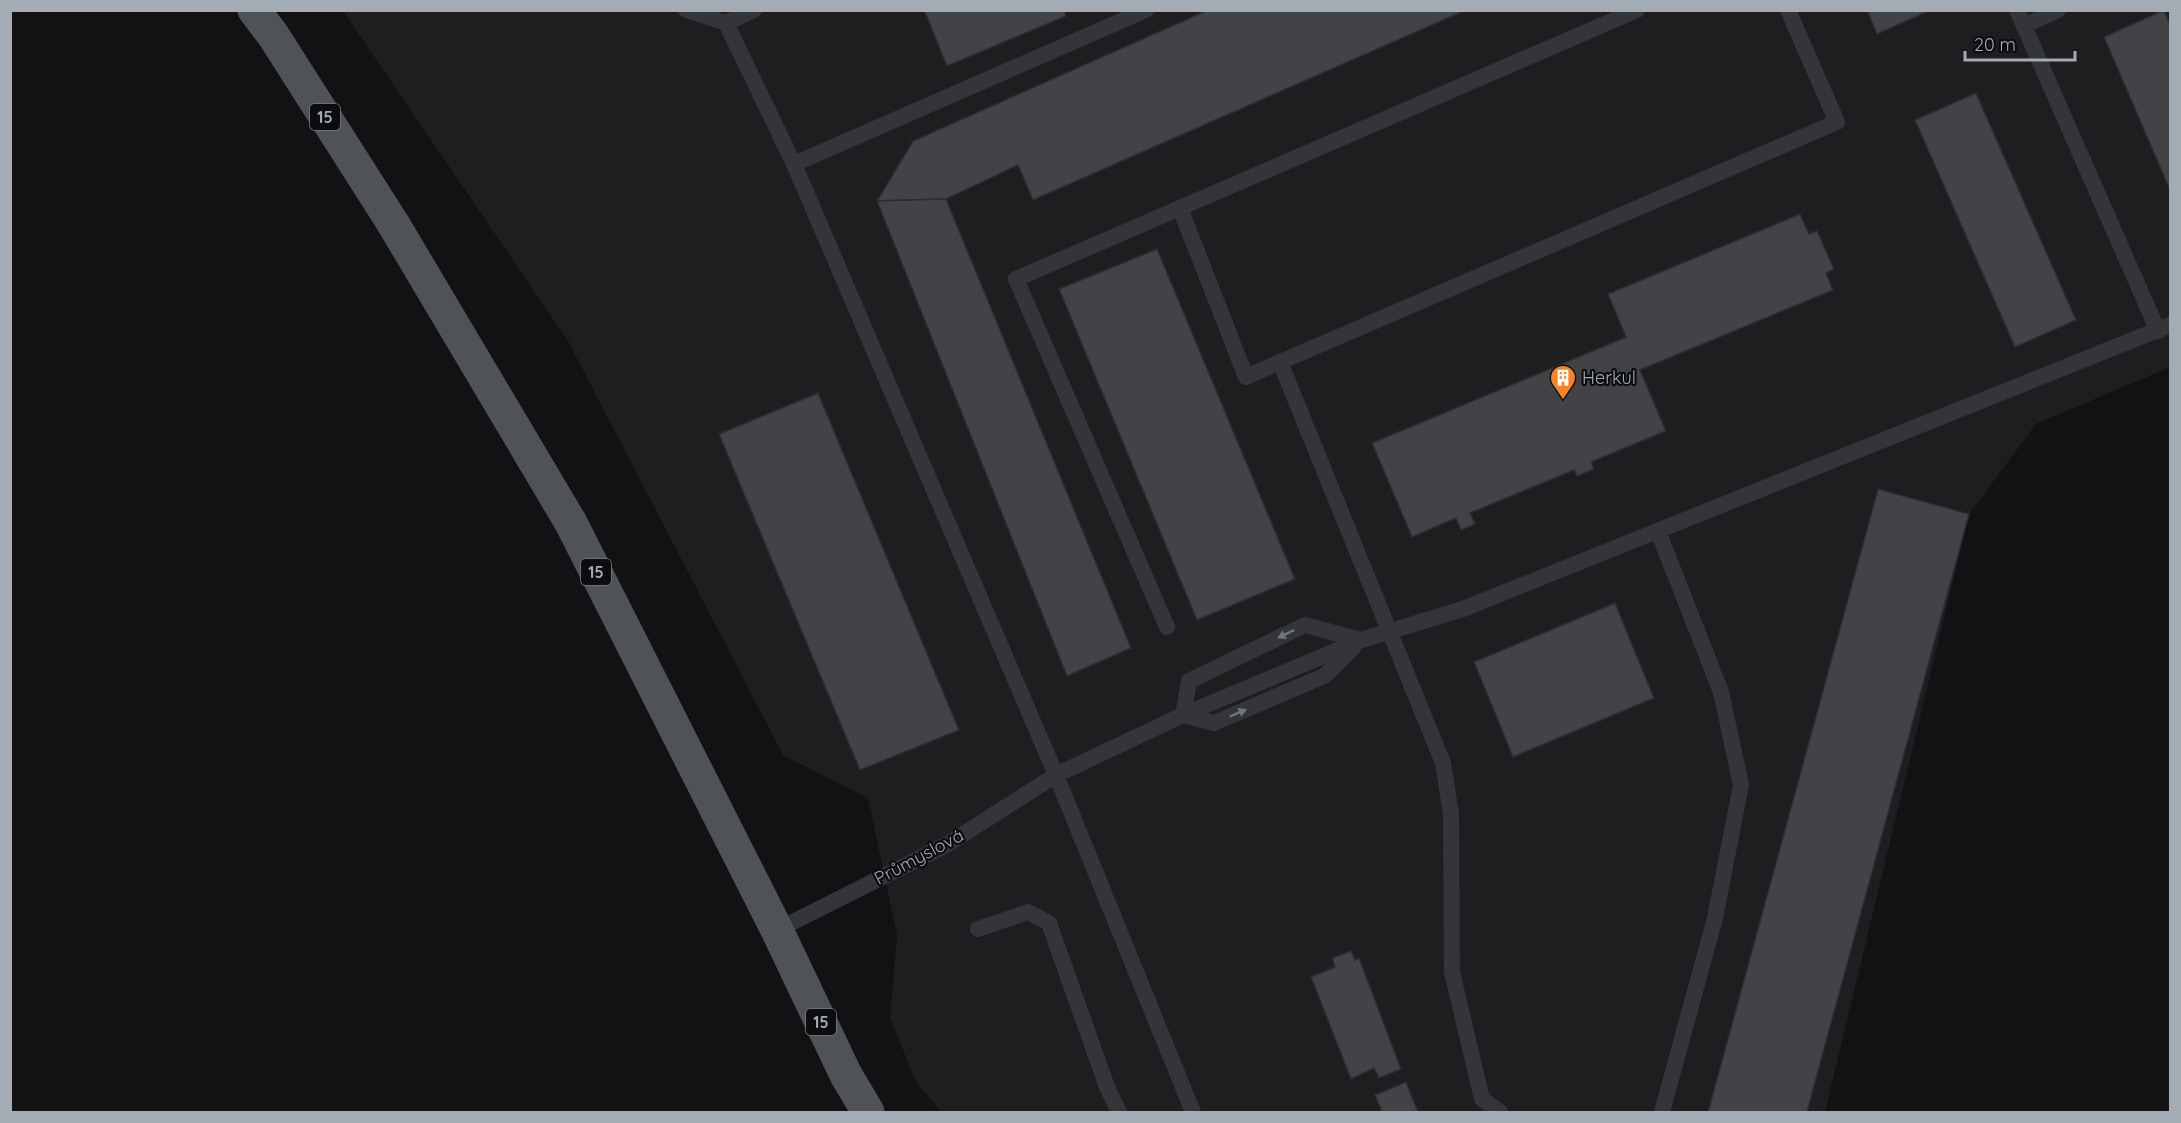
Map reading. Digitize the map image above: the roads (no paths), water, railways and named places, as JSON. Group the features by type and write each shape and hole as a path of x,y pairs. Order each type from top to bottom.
{"main road":[{"name":"15","path":"254,10 273,35 394,225 571,523 777,930 846,1074 868,1109"}],"lane":[{"path":"686,10 726,23 754,10"},
{"path":"794,164 1122,15 1146,10"},
{"path":"1167,627 1016,279 1637,10"},
{"path":"1180,208 1246,377 1837,122 1788,10"},
{"path":"2058,10 2021,18 2164,328"},
{"path":"726,23 794,164 1056,776 1193,1113"},
{"name":"Průmyslová","path":"777,930 948,844 1056,776 1183,715 1361,640 1463,609 2164,328"},
{"path":"1280,362 1443,763 1451,814 1452,972 1482,1099 1500,1113"},
{"path":"1658,531 1721,692 1741,785 1715,918 1662,1113"},
{"path":"1183,715 1189,681 1305,625 1361,640"},
{"path":"978,929 1028,912 1049,923 1107,1087 1119,1113"}],"place":[{"name":"Herkul","path":"1563,401"}]}
